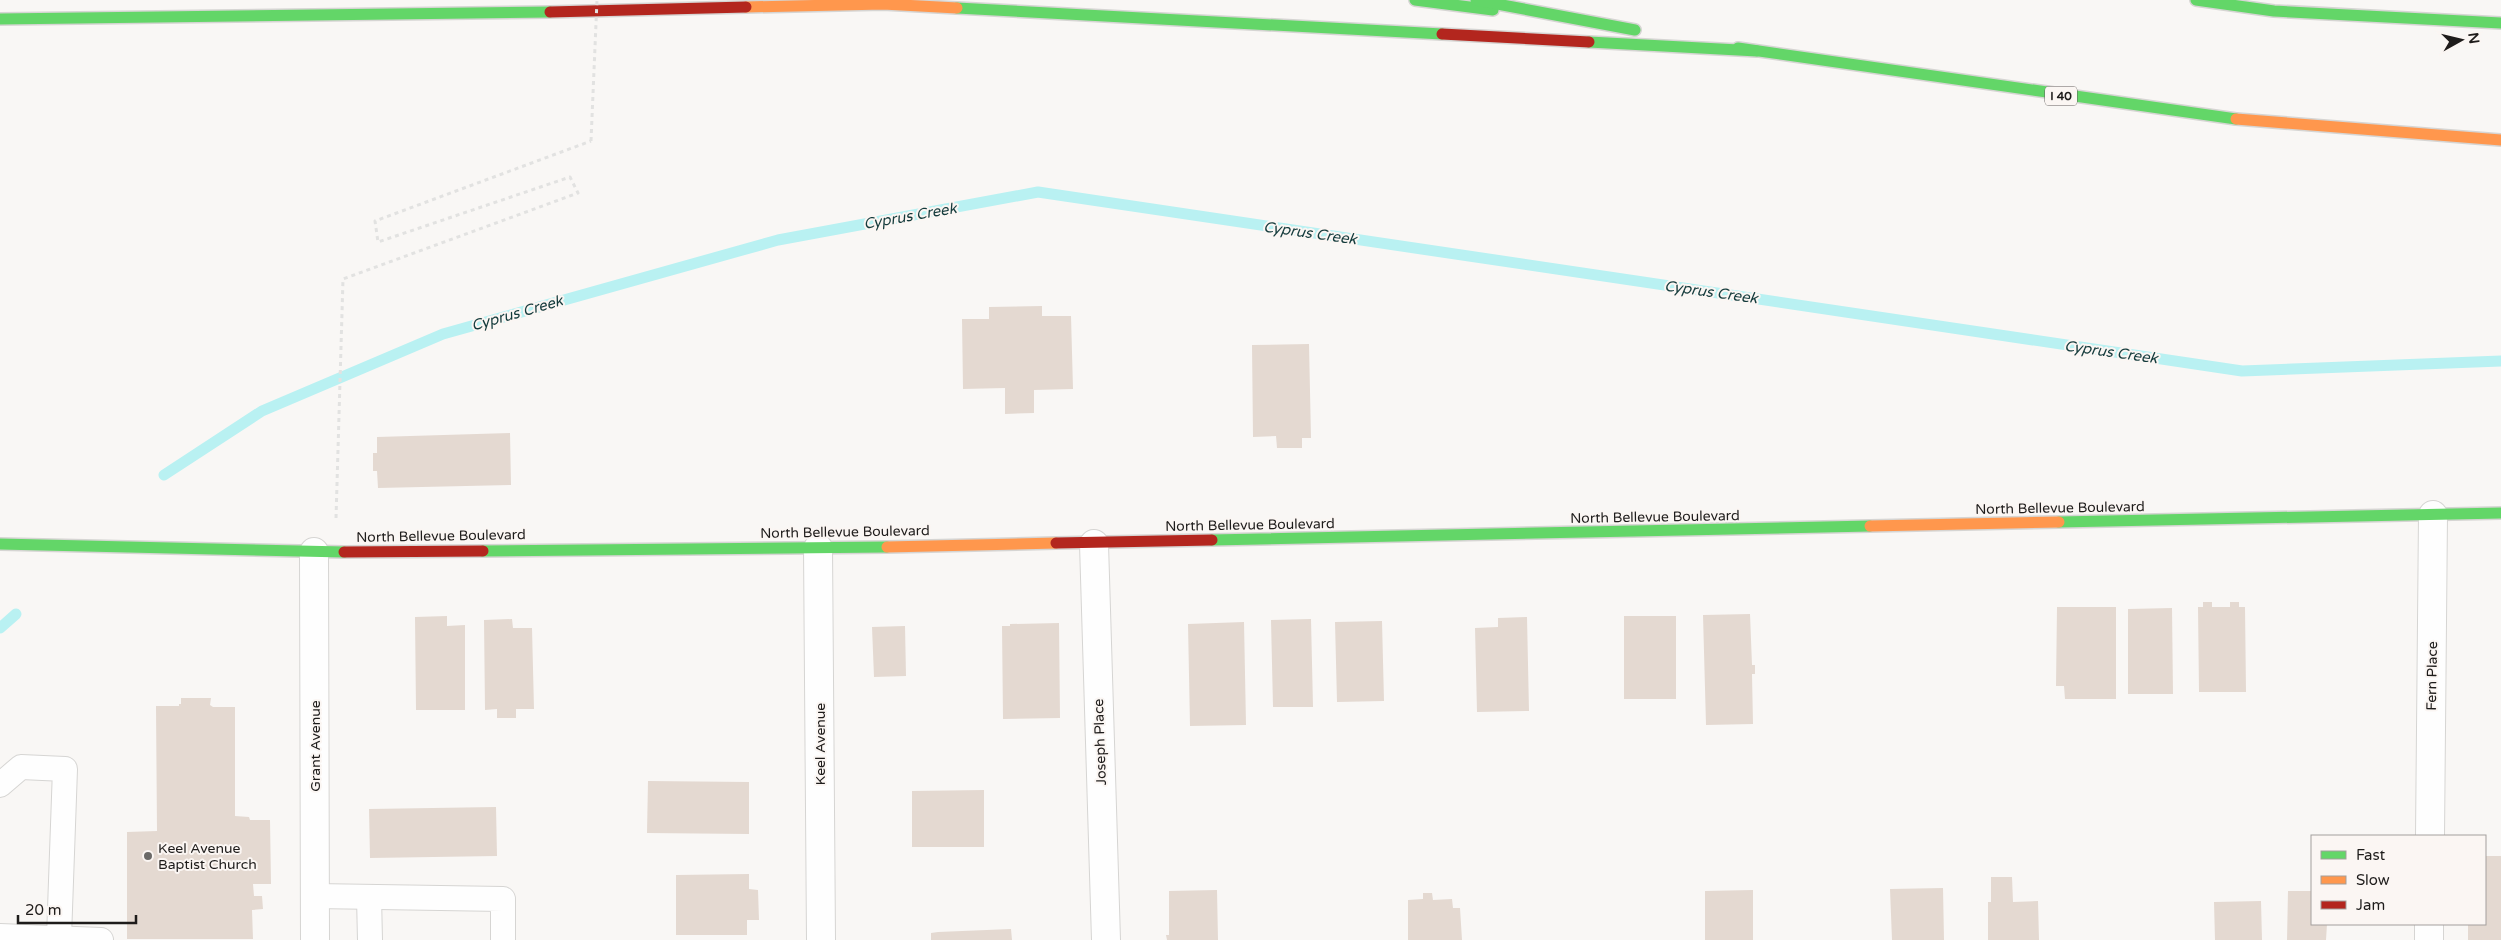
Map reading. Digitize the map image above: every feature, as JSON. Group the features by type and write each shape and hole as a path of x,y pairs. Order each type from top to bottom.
{"main road":[{"path":"1415,0 1624,28"},
{"name":"I 40","path":"1476,0 1757,51 2209,117 2501,140"},
{"path":"2196,0 2274,11 2501,23"},
{"path":"0,19 513,13 883,4 1757,51"},
{"name":"North Bellevue Boulevard","path":"0,544 314,552 818,548 1094,544 2501,513"}],"street":[{"name":"Fern Place","path":"2430,835 2433,515"},
{"name":"Joseph Place","path":"1094,544 1106,940"},
{"name":"Keel Avenue","path":"818,548 821,940"},
{"name":"Grant Avenue","path":"314,552 315,940"},
{"path":"2429,925 2429,940"}],"lane":[{"path":"0,786 21,766 65,769 58,937"},
{"path":"315,896 503,899 504,940"},
{"path":"369,897 370,940"},
{"path":"0,936 101,940"}],"path":[{"path":"314,552 337,516 343,278 578,193 570,177 378,242 375,221 591,142 596,0"}],"building":[{"path":"1042,306 1042,316 1071,316 1073,389 1034,390 1034,413 1005,414 1005,388 963,389 962,319 989,319 989,307"},
{"path":"1309,344 1311,438 1302,438 1302,448 1277,448 1276,436 1253,437 1252,345"},
{"path":"510,433 511,485 378,488 377,471 373,471 373,453 377,453 377,437"},
{"path":"2203,602 2212,602 2212,607 2230,607 2230,602 2239,602 2239,607 2245,607 2246,692 2199,692 2198,607 2203,607"},
{"path":"2057,607 2116,607 2116,699 2065,699 2064,686 2056,686"},
{"path":"2172,608 2173,694 2128,694 2128,609"},
{"path":"1750,614 1752,665 1755,665 1755,674 1752,674 1753,724 1706,725 1703,615"},
{"path":"447,616 447,626 465,625 465,710 416,710 415,617"},
{"path":"1624,616 1676,616 1676,699 1624,699"},
{"path":"1527,617 1529,711 1477,712 1475,628 1498,627 1498,618"},
{"path":"512,619 513,628 532,628 534,709 516,709 516,718 497,718 497,709 485,710 484,620"},
{"path":"1311,619 1313,707 1273,707 1271,620"},
{"path":"1382,621 1384,701 1337,702 1335,622"},
{"path":"1244,622 1246,725 1190,726 1188,624"},
{"path":"1059,623 1060,718 1003,719 1002,626 1010,626 1010,624"},
{"path":"905,626 906,676 874,677 872,627"},
{"path":"181,698 211,698 210,705 213,707 235,707 235,816 249,817 250,820 270,820 271,884 253,884 254,896 262,896 263,909 252,910 253,939 127,939 127,832 157,831 156,706 179,706"},
{"path":"648,781 749,782 749,834 647,833"},
{"path":"984,790 984,847 912,847 912,791"},
{"path":"496,807 497,856 370,858 369,809"},
{"path":"2486,856 2501,856 2501,940 2468,940 2468,925 2486,925"},
{"path":"749,874 749,889 758,890 759,920 747,920 747,935 676,935 676,875"},
{"path":"1991,877 2012,877 2013,902 2038,901 2039,940 1988,940 1988,902 1991,902"},
{"path":"1943,888 1944,940 1892,940 1890,889"},
{"path":"1217,890 1218,940 1167,940 1166,935 1169,935 1169,891"},
{"path":"1753,890 1753,940 1705,940 1705,891"},
{"path":"2288,891 2311,891 2311,925 2327,925 2326,940 2287,940"},
{"path":"1423,893 1432,893 1433,900 1452,899 1453,908 1460,908 1462,940 1408,940 1408,900 1423,899"},
{"path":"2261,901 2262,940 2215,940 2214,902"},
{"path":"1011,929 1012,940 931,940 931,933 938,932"}],"waterway":[{"name":"Cyprus Creek","path":"164,475 262,411 443,334 778,240 1038,192 2242,371 2501,361"},
{"path":"0,628 16,614"}],"traffic: fast":[{"path":"1415,0 1493,10"},
{"path":"1476,0 1635,30"},
{"path":"2196,0 2274,11 2501,23"},
{"path":"957,8 1442,34"},
{"path":"0,19 550,12"},
{"path":"1589,42 1757,51"},
{"path":"1738,48 2236,119"},
{"path":"2059,522 2501,513"},
{"path":"1212,540 1870,526"},
{"path":"0,544 344,552"},
{"path":"483,551 887,547"}],"traffic: slow":[{"path":"746,7 883,4 957,8"},
{"path":"2236,119 2501,140"},
{"path":"1870,526 2059,522"},
{"path":"887,547 1056,543"}],"traffic: jam":[{"path":"550,12 746,7"},
{"path":"1442,34 1589,42"},
{"path":"1056,543 1212,540"},
{"path":"344,552 483,551"}],"place":[{"name":"Keel Avenue Baptist Church","path":"148,856"}]}
